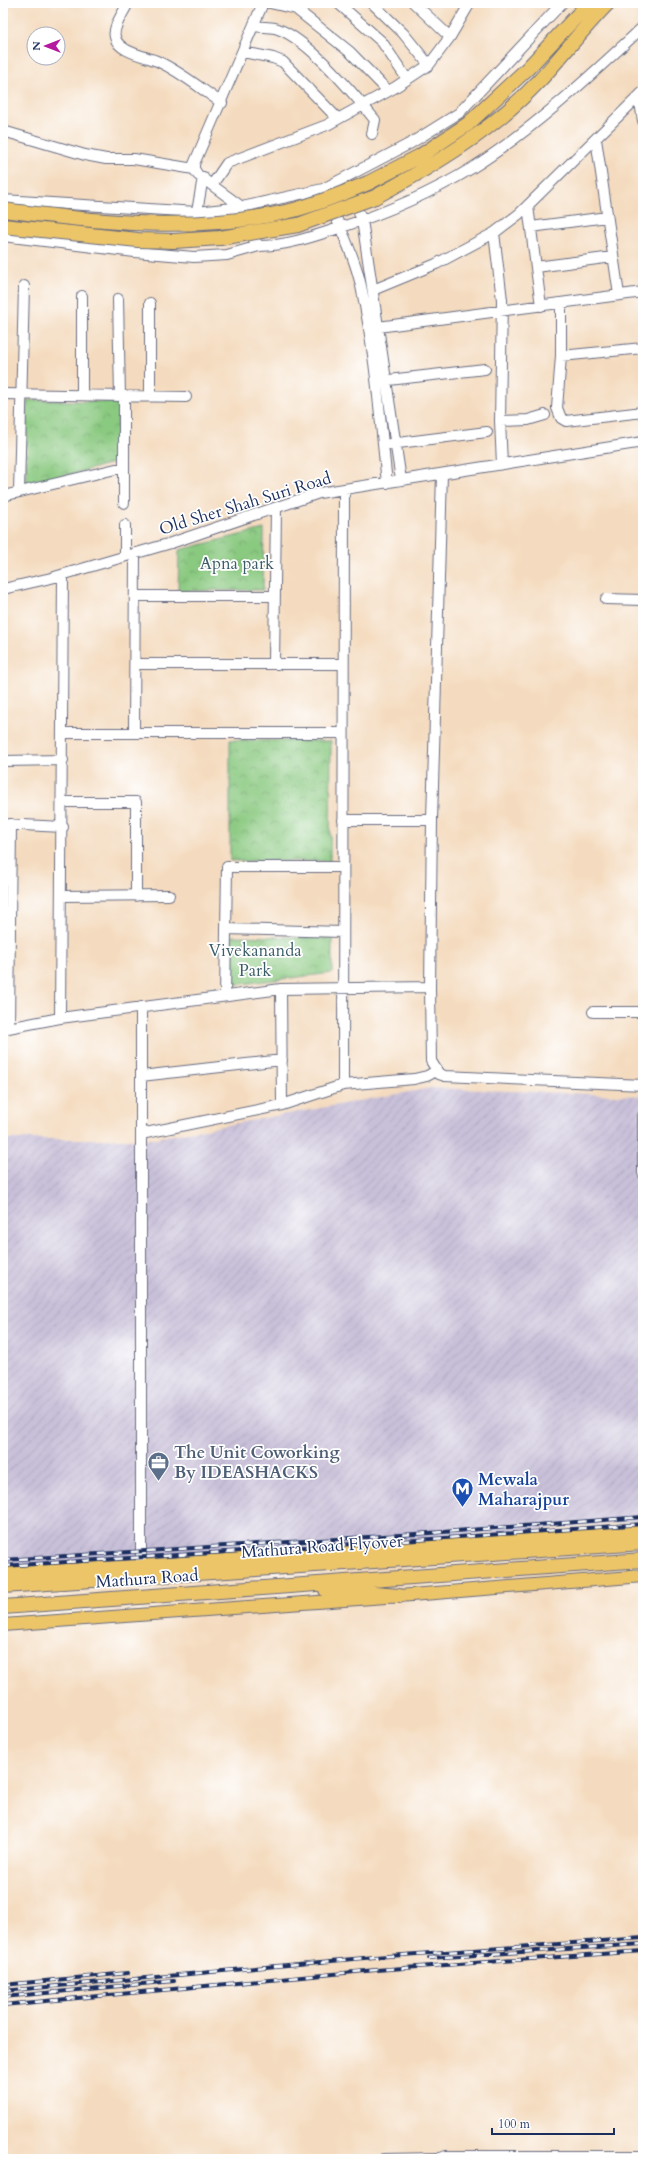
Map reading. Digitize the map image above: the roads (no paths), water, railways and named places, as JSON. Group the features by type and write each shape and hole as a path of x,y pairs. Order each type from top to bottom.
{"highway":[{"path":"3,210 140,224 218,223 294,210 368,183 420,156 468,124 528,68 589,3"},
{"path":"3,226 138,240 174,241 212,238 298,225 375,197 430,168 480,135 539,81 608,3"},
{"name":"Mathura Road Flyover","path":"3,1586 643,1543"},
{"path":"293,1585 643,1560"},
{"path":"293,1585 399,1596"},
{"name":"Mathura Road","path":"3,1607 293,1585"}],"main road":[{"path":"7,1574 643,1531"},
{"path":"3,1625 399,1596 643,1576"}],"street":[{"path":"128,3 114,32 118,43 133,52 166,66 222,103"},
{"path":"259,246 250,235 242,207 203,177 198,175 194,169 196,156 222,103 263,3"},
{"path":"270,3 296,9 350,52 388,91"},
{"path":"338,3 382,42 407,79"},
{"path":"372,3 403,33 429,65"},
{"path":"414,3 450,37"},
{"path":"212,185 227,162 338,119 388,91 429,65 450,37 470,3"},
{"path":"3,200 197,212 242,207 323,189 411,142 459,113 562,3"},
{"path":"254,26 275,28 304,44 363,105 375,120 372,134"},
{"path":"3,236 194,257 227,255 259,246 310,237 340,228 414,198 471,168 503,147 585,80 643,27"},
{"path":"243,52 273,58 283,62 338,119"},
{"path":"373,290 436,264 494,233 528,206 641,94"},
{"path":"641,94 643,121"},
{"path":"3,131 106,160 134,159 194,169"},
{"path":"596,139 619,296"},
{"path":"197,212 203,177"},
{"path":"345,177 362,220 401,480"},
{"path":"323,189 354,262 361,285 376,382 387,482"},
{"path":"528,206 541,306"},
{"path":"531,227 607,217"},
{"path":"494,233 502,312 500,421 502,464"},
{"path":"536,266 613,257"},
{"path":"19,492 24,286"},
{"path":"378,327 502,312 643,292"},
{"path":"82,296 82,395"},
{"path":"118,299 124,503"},
{"path":"150,303 150,396"},
{"path":"561,303 557,408 561,418 566,421 643,412"},
{"path":"560,356 643,348"},
{"path":"376,382 485,369"},
{"path":"3,394 186,397"},
{"path":"500,421 528,420 545,415"},
{"path":"383,445 487,432"},
{"name":"Old Sher Shah Suri Road","path":"3,589 63,575 276,508 318,493 643,442"},
{"path":"3,496 124,467"},
{"path":"442,474 432,820 430,987 431,1061 436,1071 445,1076 643,1085"},
{"path":"343,1085 342,932 344,489"},
{"path":"274,664 276,508"},
{"path":"125,525 125,556"},
{"path":"134,733 135,553"},
{"path":"60,1018 63,896 63,575"},
{"path":"135,596 275,596"},
{"path":"606,599 643,600"},
{"path":"135,664 343,664"},
{"path":"63,732 343,733"},
{"path":"3,761 63,760"},
{"path":"63,802 136,802 136,896"},
{"path":"343,820 432,820"},
{"path":"63,827 7,824 6,1028 60,1018 281,989 430,987"},
{"path":"225,996 228,867 343,867"},
{"path":"63,896 169,895"},
{"path":"226,929 342,932"},
{"path":"281,989 282,1105"},
{"path":"141,1007 141,1566"},
{"path":"593,1012 643,1012"},
{"path":"141,1076 282,1060"},
{"path":"142,1134 282,1105 343,1085 414,1079 427,1076 436,1071"},
{"path":"643,1116 643,1173"},
{"path":"384,2159 643,2156"}],"railway":[{"path":"3,1560 416,1534 643,1517"},
{"path":"3,1566 643,1524"},
{"path":"3,1991 375,1957 643,1938"},
{"path":"429,1958 643,1944"},
{"path":"3,2005 376,1970 643,1951"},
{"path":"3,1985 128,1973"},
{"path":"3,1997 174,1981"}],"place":[{"name":"The Unit Coworking By IDEASHACKS","path":"159,1482"},
{"name":"Mewala Maharajpur","path":"463,1508"}],"park label":[{"name":"Apna park","path":"237,563"},
{"name":"Vivekananda Park","path":"255,960"}]}
